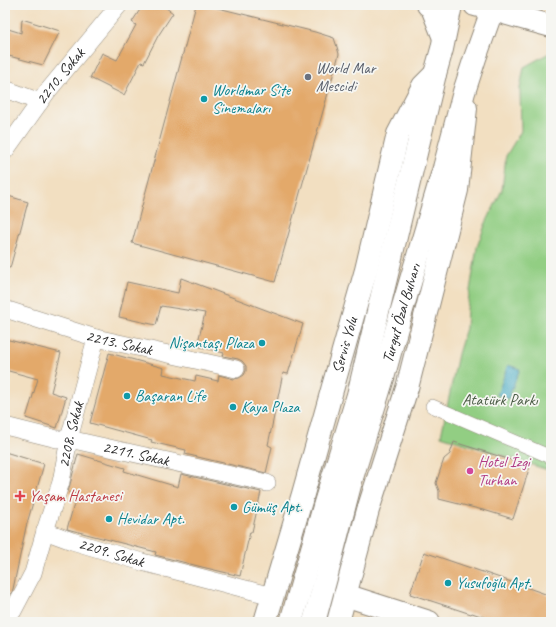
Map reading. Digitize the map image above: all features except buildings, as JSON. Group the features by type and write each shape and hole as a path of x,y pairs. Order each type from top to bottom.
{"main road":[{"path":"428,5 432,8 444,38"},
{"name":"Turgut Özal Bulvarı","path":"291,622 358,395 451,5"},
{"path":"487,7 551,26"},
{"name":"Turgut Özal Bulvarı","path":"314,622 351,481 384,378 398,320 444,168 464,92 475,58 487,7"},
{"name":"Servis Yolu","path":"264,622 303,494 366,270 398,134 423,86 435,74"},
{"path":"338,622 368,510 407,388 457,190 466,109 464,92"},
{"path":"345,596 429,622"}],"street":[{"name":"2210. Sokak","path":"5,151 47,92 119,5"},
{"path":"5,89 40,102"},
{"name":"2213. Sokak","path":"5,309 96,338 236,369"},
{"name":"2208. Sokak","path":"45,531 61,482 69,439 96,338"},
{"path":"432,406 551,457"},
{"name":"2211. Sokak","path":"5,426 57,439 69,439 267,483"},
{"path":"5,616 13,611 33,573 45,531"},
{"name":"2209. Sokak","path":"45,531 72,541 142,562 272,596"}],"green space":[{"name":"Atatürk Parkı","path":"551,52 551,471 441,436 458,354 466,328 467,309 477,247 485,225 502,190 506,156 521,131 520,89 524,67"}],"water":[{"path":"508,365 520,369 508,399 497,395"}],"place":[{"name":"World Mar Mescidi","path":"308,77"},
{"name":"Worldmar Site Sinemaları","path":"204,99"},
{"name":"Nişantaşı Plaza","path":"262,343"},
{"name":"Başaran Life","path":"127,396"},
{"name":"Kaya Plaza","path":"233,407"},
{"name":"Hotel İzgi Turhan","path":"470,471"},
{"name":"Yaşam Hastanesi","path":"20,496"},
{"name":"Gümüş Apt.","path":"234,507"},
{"name":"Hevidar Apt.","path":"109,519"},
{"name":"Yusufoğlu Apt.","path":"448,583"}]}
